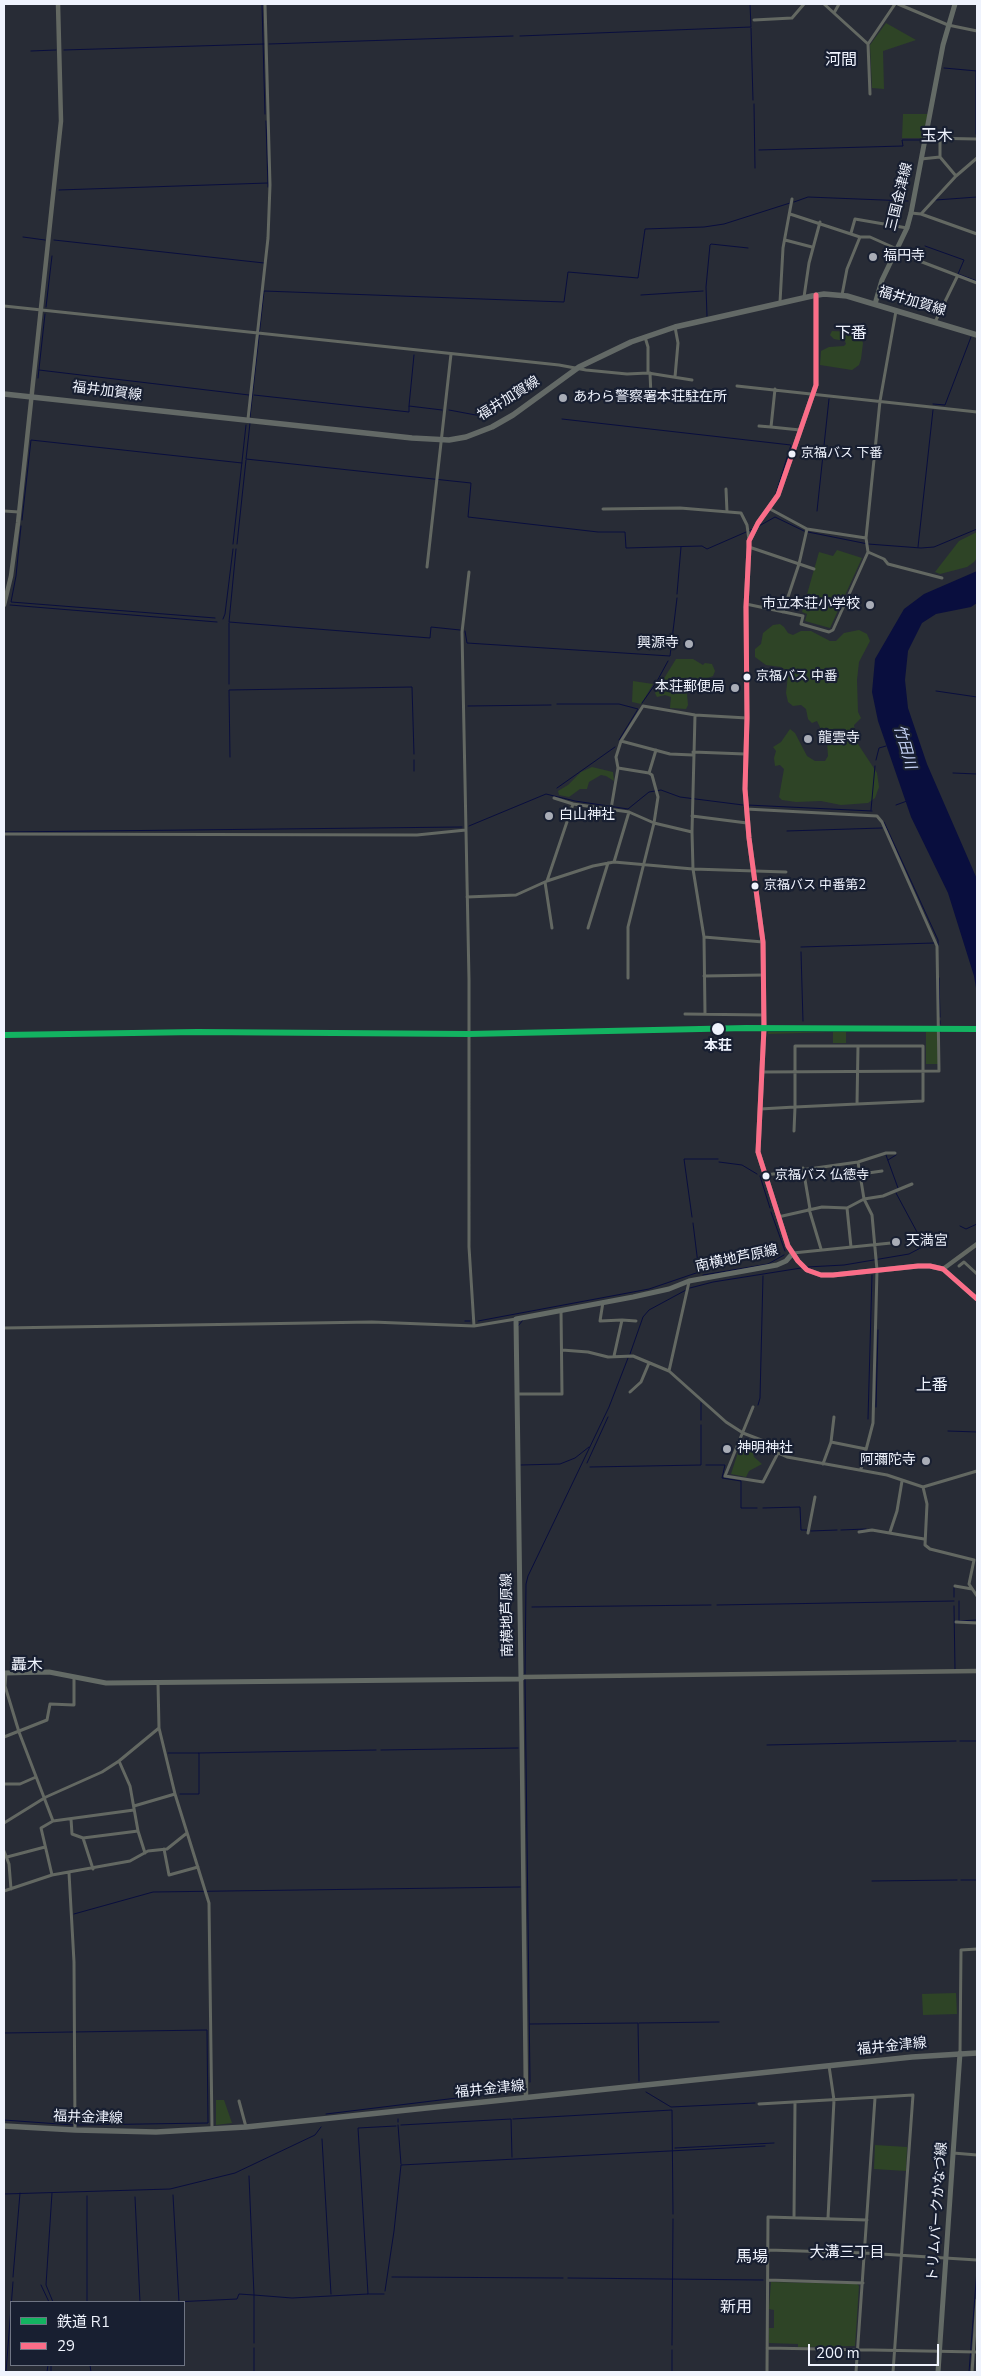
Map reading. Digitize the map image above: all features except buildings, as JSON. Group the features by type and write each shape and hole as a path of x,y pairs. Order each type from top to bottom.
{"main road":[{"name":"三国金津線","path":"875,304 882,280 907,228 911,213 948,25 955,4"},
{"path":"816,295 816,385 814,393 778,496 758,523 749,540 746,604 746,806 763,942 764,975 764,1015 757,1145 764,1175 788,1246 807,1270 820,1275 918,1266 943,1269 977,1299"},
{"name":"福井加賀線","path":"4,394 441,440 461,438 492,427 513,415 579,367 645,336 675,327 804,297 842,295 977,334"},
{"name":"南横地芦原線","path":"525,1678 516,1394 516,1319 669,1289 689,1281 777,1265 793,1253"},
{"path":"5,1673 49,1672 106,1683 525,1678"},
{"name":"福井金津線","path":"4,2126 156,2132 246,2128 977,2052"},
{"name":"トリムパークかなづ線","path":"938,2372 960,2053"}],"street":[{"path":"4,604 11,576 19,512 61,121 58,4"},
{"path":"248,420 268,238 270,185 265,4"},
{"path":"754,20 792,18 804,4"},
{"path":"824,4 868,44"},
{"path":"834,13 839,4"},
{"path":"870,94 868,44 897,4 907,6 948,25 977,31"},
{"path":"926,138 977,139"},
{"path":"940,138 940,158 956,176"},
{"path":"921,159 940,158"},
{"path":"921,214 956,176 977,158"},
{"path":"780,303 783,248 792,199"},
{"path":"911,213 921,214 977,234"},
{"path":"790,214 820,222 860,237 870,237 977,283"},
{"path":"851,233 855,218 907,228"},
{"path":"804,297 812,247 820,222"},
{"path":"842,295 847,269 860,237"},
{"path":"785,240 812,247"},
{"path":"935,322 957,276"},
{"path":"4,306 579,367 586,370 628,374 649,373 692,380"},
{"path":"746,604 803,616 801,624 830,632 834,630 868,552 866,538 880,401 896,311"},
{"path":"675,327 678,343 675,378"},
{"path":"645,336 648,347 651,396"},
{"path":"427,567 451,354"},
{"path":"737,386 977,412"},
{"path":"771,427 775,389"},
{"path":"759,426 800,430"},
{"path":"726,489 726,512"},
{"path":"603,509 680,508 741,514 748,525 749,540"},
{"path":"770,509 807,529 866,538"},
{"path":"4,511 19,512"},
{"path":"748,525 758,523"},
{"path":"784,612 799,564 807,529"},
{"path":"749,547 814,569"},
{"path":"868,552 884,559 888,564 942,578"},
{"path":"469,572 462,632 467,897 470,1248 474,1326"},
{"path":"612,807 618,768 616,757 621,741 643,706 695,714 747,718"},
{"path":"695,714 691,803 693,869 704,937 705,1014"},
{"path":"621,741 656,750 693,754 745,754"},
{"path":"649,773 656,750"},
{"path":"618,768 652,775 658,797 654,823 628,927 628,978"},
{"path":"554,798 573,804 612,807 654,823 692,832"},
{"path":"552,928 546,882 573,804"},
{"path":"746,806 877,816 882,822 937,946 939,1071 761,1072"},
{"path":"614,862 629,812"},
{"path":"692,816 748,823"},
{"path":"4,834 417,835 466,830"},
{"path":"467,897 516,895 546,882 593,866 614,862 693,869 786,872"},
{"path":"588,928 608,864"},
{"path":"704,937 763,942"},
{"path":"704,976 764,975"},
{"path":"686,1014 764,1015"},
{"path":"759,1109 795,1108 923,1101 924,1046 795,1046 795,1108 794,1131"},
{"path":"857,1104 858,1046"},
{"path":"764,1175 802,1168 858,1162 886,1153 895,1153"},
{"path":"858,1162 864,1199 872,1215 877,1270 873,1423 861,1469"},
{"path":"802,1168 810,1209 821,1249"},
{"path":"861,1174 882,1171"},
{"path":"778,1218 822,1206 848,1208 864,1199 883,1196 912,1184"},
{"path":"848,1208 851,1248"},
{"path":"793,1253 891,1243"},
{"path":"943,1269 977,1244"},
{"path":"959,1266 964,1262 977,1274"},
{"path":"669,1371 689,1281"},
{"path":"603,1302 600,1321 636,1321"},
{"path":"516,1394 562,1394 561,1310"},
{"path":"4,1328 372,1322 474,1326 516,1319"},
{"path":"614,1356 622,1320"},
{"path":"562,1350 614,1356 633,1356 669,1371 726,1422 743,1433 769,1443 778,1454 824,1464 861,1469 923,1487 977,1471"},
{"path":"630,1392 641,1382 649,1363"},
{"path":"753,1407 725,1476 763,1482 778,1454"},
{"path":"824,1464 831,1442 834,1418"},
{"path":"831,1442 866,1449"},
{"path":"890,1532 897,1511 902,1481"},
{"path":"923,1487 927,1504 928,1525 924,1539 925,1545 930,1549 974,1560 969,1584 977,1596"},
{"path":"808,1533 815,1497"},
{"path":"859,1532 872,1530 924,1539"},
{"path":"955,1586 972,1589"},
{"path":"956,1622 977,1623"},
{"path":"526,2098 525,1678 977,1670"},
{"path":"5,1673 5,1686 19,1732 36,1777 46,1797 53,1821"},
{"path":"4,1737 47,1720 50,1704 74,1705 74,1677"},
{"path":"158,1683 159,1728 175,1794 209,1903 212,2130"},
{"path":"4,1823 46,1797 86,1780 119,1762 159,1728"},
{"path":"119,1762 130,1786 138,1831 145,1853"},
{"path":"4,1784 20,1784 36,1777"},
{"path":"52,1875 41,1828 53,1821 134,1808 175,1794"},
{"path":"71,1819 72,1834 83,1838 138,1831"},
{"path":"4,1891 12,1890 52,1875 130,1861 148,1851 164,1850 187,1833"},
{"path":"83,1838 93,1869"},
{"path":"7,1858 45,1847"},
{"path":"164,1850 169,1875 198,1867"},
{"path":"4,1852 7,1858 12,1890"},
{"path":"69,1873 72,1914 75,2130"},
{"path":"960,2053 961,1950 977,1949"},
{"path":"828,2218 834,2100 829,2066"},
{"path":"759,2104 912,2095 893,2372"},
{"path":"856,2372 875,2098"},
{"path":"239,2101 246,2128"},
{"path":"794,2218 795,2102"},
{"path":"953,2153 977,2155"},
{"path":"767,2372 768,2217 866,2220"},
{"path":"768,2250 865,2253 977,2260"},
{"path":"768,2280 863,2283"},
{"path":"972,2372 975,2352 977,2300"},
{"path":"767,2348 975,2352"}],"green space":[{"path":"886,23 916,40 883,51 884,89 872,88 870,45"},
{"path":"903,114 928,114 922,138 902,138"},
{"path":"832,331 860,334 863,343 861,359 859,365 852,370 820,365 821,351 829,347 844,346 846,344 845,341 834,339 830,335"},
{"path":"977,532 977,558 974,562 967,567 940,574 935,572 959,541"},
{"path":"837,550 862,558 830,628 805,621 807,614 802,612 819,552 833,556"},
{"path":"780,624 788,633 793,635 801,631 811,631 830,641 836,641 844,633 859,630 867,634 870,641 859,662 857,680 858,712 861,718 854,725 856,741 877,773 879,787 875,798 868,803 841,805 821,801 796,802 782,800 779,797 784,769 780,765 775,766 774,758 776,751 773,747 781,742 790,729 795,733 807,756 815,761 825,761 828,756 827,742 817,721 812,723 808,719 806,709 801,705 793,706 788,702 786,693 788,675 786,670 781,667 766,665 755,657 755,649 761,644 763,633 773,625"},
{"path":"676,659 693,659 703,665 705,663 712,664 715,671 713,676 695,683 687,694 688,705 686,709 670,708 671,697 665,695 657,697 655,693"},
{"path":"633,681 653,684 641,704 632,702"},
{"path":"592,767 613,772 614,781 601,775 589,782 587,789 580,789 569,797 559,795 558,791 568,785 581,772"},
{"path":"937,1027 938,1064 926,1064 926,1032 846,1032 846,1043 833,1043 833,1032 768,1034 768,1030"},
{"path":"741,1443 750,1444 754,1457 762,1464 749,1471 746,1477 731,1474"},
{"path":"956,1993 957,2014 923,2015 922,1994"},
{"path":"216,2100 224,2100 232,2123 216,2125"},
{"path":"875,2145 907,2147 906,2171 874,2169"},
{"path":"771,2282 857,2284 859,2286 855,2346 798,2347 798,2344 769,2343 769,2328 774,2328 774,2310 769,2309"}],"water":[{"name":"竹田川","path":"977,571 977,603 971,607 936,614 922,623 908,651 905,680 908,708 927,764 977,879 977,994 974,976 948,893 911,817 878,721 872,692 875,659 904,609 924,594"}],"waterway":[{"path":"262,4 265,114"},
{"path":"520,36 751,27 750,4"},
{"path":"751,28 753,100"},
{"path":"269,44 513,36"},
{"path":"64,50 264,44"},
{"path":"31,51 56,50"},
{"path":"944,68 977,71"},
{"path":"976,71 976,134"},
{"path":"754,104 755,168"},
{"path":"266,121 268,187"},
{"path":"759,150 903,146 902,140 922,140"},
{"path":"59,190 268,183"},
{"path":"794,202 808,197 908,201"},
{"path":"936,200 977,197"},
{"path":"250,417 264,291 564,302 568,272 638,278 645,229 704,227 724,224 790,203"},
{"path":"23,237 45,240"},
{"path":"54,240 264,263"},
{"path":"707,316 706,287 710,245 748,248"},
{"path":"925,246 964,260 958,274 977,281"},
{"path":"46,307 52,256"},
{"path":"641,295 703,291"},
{"path":"38,378 45,314"},
{"path":"933,404 945,405 971,337"},
{"path":"409,406 414,355"},
{"path":"39,370 249,395"},
{"path":"254,395 409,412 409,406 442,410"},
{"path":"817,511 829,399"},
{"path":"449,410 481,416"},
{"path":"918,547 933,410"},
{"path":"562,419 791,445 776,493"},
{"path":"250,423 246,459 471,483 468,517 598,532 625,532 626,548 702,546 707,549 753,529"},
{"path":"233,544 246,425"},
{"path":"22,520 31,440 242,463"},
{"path":"237,544 246,460"},
{"path":"759,526 775,517 804,531"},
{"path":"21,526 16,576 11,602 215,618"},
{"path":"808,532 868,544 921,548 934,547 977,529"},
{"path":"677,594 681,547"},
{"path":"223,619 233,549"},
{"path":"236,549 229,622 430,638 431,627 460,630"},
{"path":"465,631 467,643 670,656 677,598"},
{"path":"10,605 217,622"},
{"path":"229,623 229,684"},
{"path":"642,703 668,661"},
{"path":"230,757 229,690 412,687 414,754"},
{"path":"936,691 977,697"},
{"path":"557,704 619,704 638,709 619,740"},
{"path":"468,706 551,705"},
{"path":"876,760 879,748 886,746"},
{"path":"557,788 615,747"},
{"path":"414,760 414,771"},
{"path":"871,810 875,766"},
{"path":"953,773 977,774"},
{"path":"469,826 546,794 575,801 628,809 649,792 661,790 680,797 743,805"},
{"path":"896,805 907,801"},
{"path":"747,805 872,811"},
{"path":"884,822 938,940 938,946"},
{"path":"4,832 462,827"},
{"path":"787,831 882,828"},
{"path":"801,947 934,943"},
{"path":"801,952 803,1021"},
{"path":"939,978 940,1017"},
{"path":"940,1027 940,1032"},
{"path":"768,1031 936,1031"},
{"path":"886,1155 898,1188"},
{"path":"888,1160 896,1155"},
{"path":"692,1217 684,1159 718,1159"},
{"path":"719,1162 742,1165 757,1174"},
{"path":"760,1176 770,1208"},
{"path":"896,1193 917,1232"},
{"path":"771,1212 785,1251"},
{"path":"478,1321 649,1289 699,1272 693,1223"},
{"path":"960,1226 966,1229 977,1224"},
{"path":"807,1267 844,1265 909,1254 947,1234"},
{"path":"703,1275 768,1264 784,1255"},
{"path":"690,1288 713,1282 801,1268"},
{"path":"868,1419 872,1275"},
{"path":"758,1405 760,1398 763,1276"},
{"path":"630,1354 643,1317 649,1310 686,1290"},
{"path":"518,1326 523,1320"},
{"path":"465,1321 470,1321"},
{"path":"876,1407 878,1330"},
{"path":"525,1674 526,1584 528,1576 609,1407 628,1358"},
{"path":"701,1403 701,1420"},
{"path":"587,1463 608,1417"},
{"path":"590,1467 701,1465 701,1425"},
{"path":"948,1431 977,1432"},
{"path":"521,1465 560,1464 575,1458 589,1447"},
{"path":"706,1465 725,1465 722,1478 741,1481 741,1508 757,1508"},
{"path":"763,1508 800,1507 801,1530 807,1530"},
{"path":"841,1530 866,1529"},
{"path":"811,1531 837,1530"},
{"path":"954,1588 954,1597"},
{"path":"717,1605 954,1601"},
{"path":"959,1601 959,1621 977,1620"},
{"path":"532,1607 711,1605"},
{"path":"954,1606 955,1669"},
{"path":"525,1678 530,2082"},
{"path":"767,1745 956,1741"},
{"path":"960,1741 977,1741"},
{"path":"381,1750 518,1748"},
{"path":"199,1753 376,1750"},
{"path":"168,1753 199,1753 199,1794 180,1794"},
{"path":"872,1881 957,1880"},
{"path":"961,1880 977,1880"},
{"path":"74,1914 153,1892 520,1887"},
{"path":"639,2023 719,2022"},
{"path":"530,2024 638,2023 639,2081"},
{"path":"4,2033 207,2030 208,2123 77,2125"},
{"path":"326,2114 522,2090"},
{"path":"646,2092 671,2107 755,2103"},
{"path":"513,2119 672,2110 673,2214"},
{"path":"401,2125 511,2119 512,2157"},
{"path":"4,2120 73,2125"},
{"path":"398,2125 401,2164"},
{"path":"254,2343 254,2295 292,2298 368,2294 358,2128 396,2126"},
{"path":"4,2194 170,2189 235,2173 315,2135 321,2127"},
{"path":"322,2139 331,2294"},
{"path":"675,2148 774,2143"},
{"path":"385,2291 401,2165 765,2146"},
{"path":"185,2301 237,2299 239,2294 254,2295 249,2176"},
{"path":"13,2277 20,2193"},
{"path":"52,2193 46,2285 53,2301"},
{"path":"173,2195 179,2301"},
{"path":"87,2196 87,2301"},
{"path":"135,2197 140,2301"},
{"path":"672,2345 673,2219"},
{"path":"969,2372 977,2270"},
{"path":"392,2277 563,2278"},
{"path":"568,2278 763,2280"},
{"path":"12,2301 13,2282"},
{"path":"41,2285 49,2301"},
{"path":"368,2294 384,2294"},
{"path":"6,2372 10,2321"},
{"path":"254,2348 254,2372"},
{"path":"672,2350 672,2372"},
{"path":"47,2372 48,2366"},
{"path":"51,2366 51,2372"},
{"path":"90,2366 91,2372"}],"rail line":[{"name":"R1","path":"4,1035 197,1032 469,1034 746,1028 977,1029"}],"transit line":[{"name":"29","path":"816,295 816,385 778,495 758,523 749,541 746,607 747,718 745,789 749,838 763,942 764,1028 758,1152 788,1246 807,1270 821,1275 833,1275 930,1266 943,1269 977,1299"}],"place":[{"name":"福円寺","path":"873,257"},
{"name":"あわら警察署本荘駐在所","path":"563,398"},
{"name":"京福バス 下番","path":"792,454"},
{"name":"市立本荘小学校","path":"870,605"},
{"name":"興源寺","path":"689,644"},
{"name":"京福バス 中番","path":"747,677"},
{"name":"本荘郵便局","path":"735,688"},
{"name":"龍雲寺","path":"808,739"},
{"name":"白山神社","path":"549,816"},
{"name":"京福バス 中番第2","path":"755,886"},
{"name":"本荘","path":"718,1029"},
{"name":"京福バス 仏徳寺","path":"766,1176"},
{"name":"天満宮","path":"896,1242"},
{"name":"神明神社","path":"727,1449"},
{"name":"阿彌陀寺","path":"926,1461"}],"district":[{"name":"河間","path":"841,61"},
{"name":"玉木","path":"937,137"},
{"name":"下番","path":"851,334"},
{"name":"上番","path":"932,1386"},
{"name":"轟木","path":"27,1666"},
{"name":"大溝三丁目","path":"847,2253"},
{"name":"馬場","path":"752,2258"},
{"name":"新用","path":"736,2308"}]}
